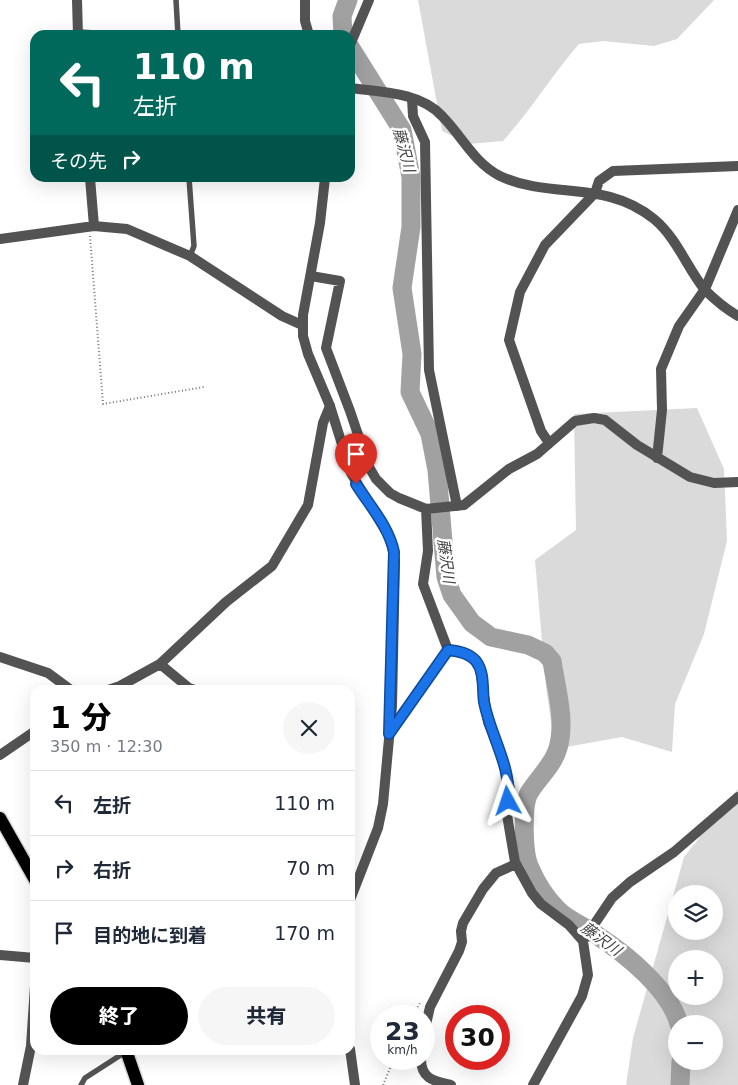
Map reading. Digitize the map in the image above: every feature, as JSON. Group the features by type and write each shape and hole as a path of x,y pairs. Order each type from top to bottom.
{"main road":[{"path":"0,818 30,871"},
{"path":"129,1055 138,1085"}],"street":[{"path":"77,0 78,30"},
{"path":"305,0 305,21 308,30"},
{"path":"355,33 369,0"},
{"path":"355,89 398,94 422,102 442,115 473,155 500,175 530,185 595,193 631,202 656,220 672,239 705,289 719,303 738,316"},
{"path":"412,99 413,116 425,142 429,370 455,507"},
{"path":"549,443 541,431 510,340 520,292 532,266 545,245 595,193 599,181 613,171 738,166"},
{"path":"90,182 92,226"},
{"path":"324,182 302,325 308,354 330,406 351,473 390,538 394,552 389,734 383,804 378,828 355,887"},
{"path":"657,458 662,410 661,369 680,326 705,289 738,210"},
{"path":"0,239 92,226 127,229 190,256 282,316 302,325"},
{"path":"311,276 340,281 326,348 369,467 376,479 390,493 428,509 464,505 509,469 537,454 575,421 594,418 605,420 676,470 714,483 738,482"},
{"path":"122,685 160,664 226,602 264,574 278,558 308,504 323,423 330,406"},
{"path":"428,509 428,551 423,584 448,650"},
{"path":"389,734 448,650"},
{"path":"448,650 465,653 476,661 480,669 488,722 499,749 510,788 507,815 508,831 516,864 532,893 541,904 568,925 583,941 588,975 587,983 571,1017 533,1085"},
{"path":"0,657 48,673 64,685"},
{"path":"160,664 185,685"},
{"path":"0,755 30,734"},
{"path":"583,941 603,910 624,888 674,852 738,797"},
{"path":"431,1005 459,951 462,942 461,931 473,904 492,876 516,864"},
{"path":"0,955 30,958"},
{"path":"24,1085 30,1052"},
{"path":"351,1055 355,1085"},
{"path":"422,1070 426,1077 435,1082 451,1085"}],"lane":[{"path":"176,0 178,30"},
{"path":"188,182 194,246 190,256"},
{"path":"81,1085 84,1078 119,1055"}],"path":[{"path":"92,226 104,404 204,387"},
{"path":"383,1085 389,1070"}],"shaded area":[{"path":"418,0 714,0 677,39 654,46 603,41 579,44 503,141 469,144 442,131"},
{"path":"697,408 724,469 727,541 704,634 675,704 672,752 622,737 555,749 546,687 535,560 576,530 574,414"},
{"path":"738,789 738,1085 626,1085 633,1038 668,914 668,940 723,940 723,885 676,885 684,857"}],"waterway":[{"name":"藤沢川","path":"343,30 342,16 348,0"},
{"name":"藤沢川","path":"355,55 402,130 411,177 411,227 402,288 412,354 410,392 430,434 437,470 446,577 452,595 472,623 491,637 528,645 545,653 552,661 560,704 560,738 556,754 529,793 525,808 526,852 532,873 545,895 561,913 593,932 646,974 667,999 676,1015"},
{"name":"藤沢川","path":"680,1085 681,1070"}],"route":[{"path":"356,484 390,538 394,552 392,706 389,734 448,650 457,650 469,655 476,661 480,669 482,693 488,722 502,758 510,788 508,801"}]}
